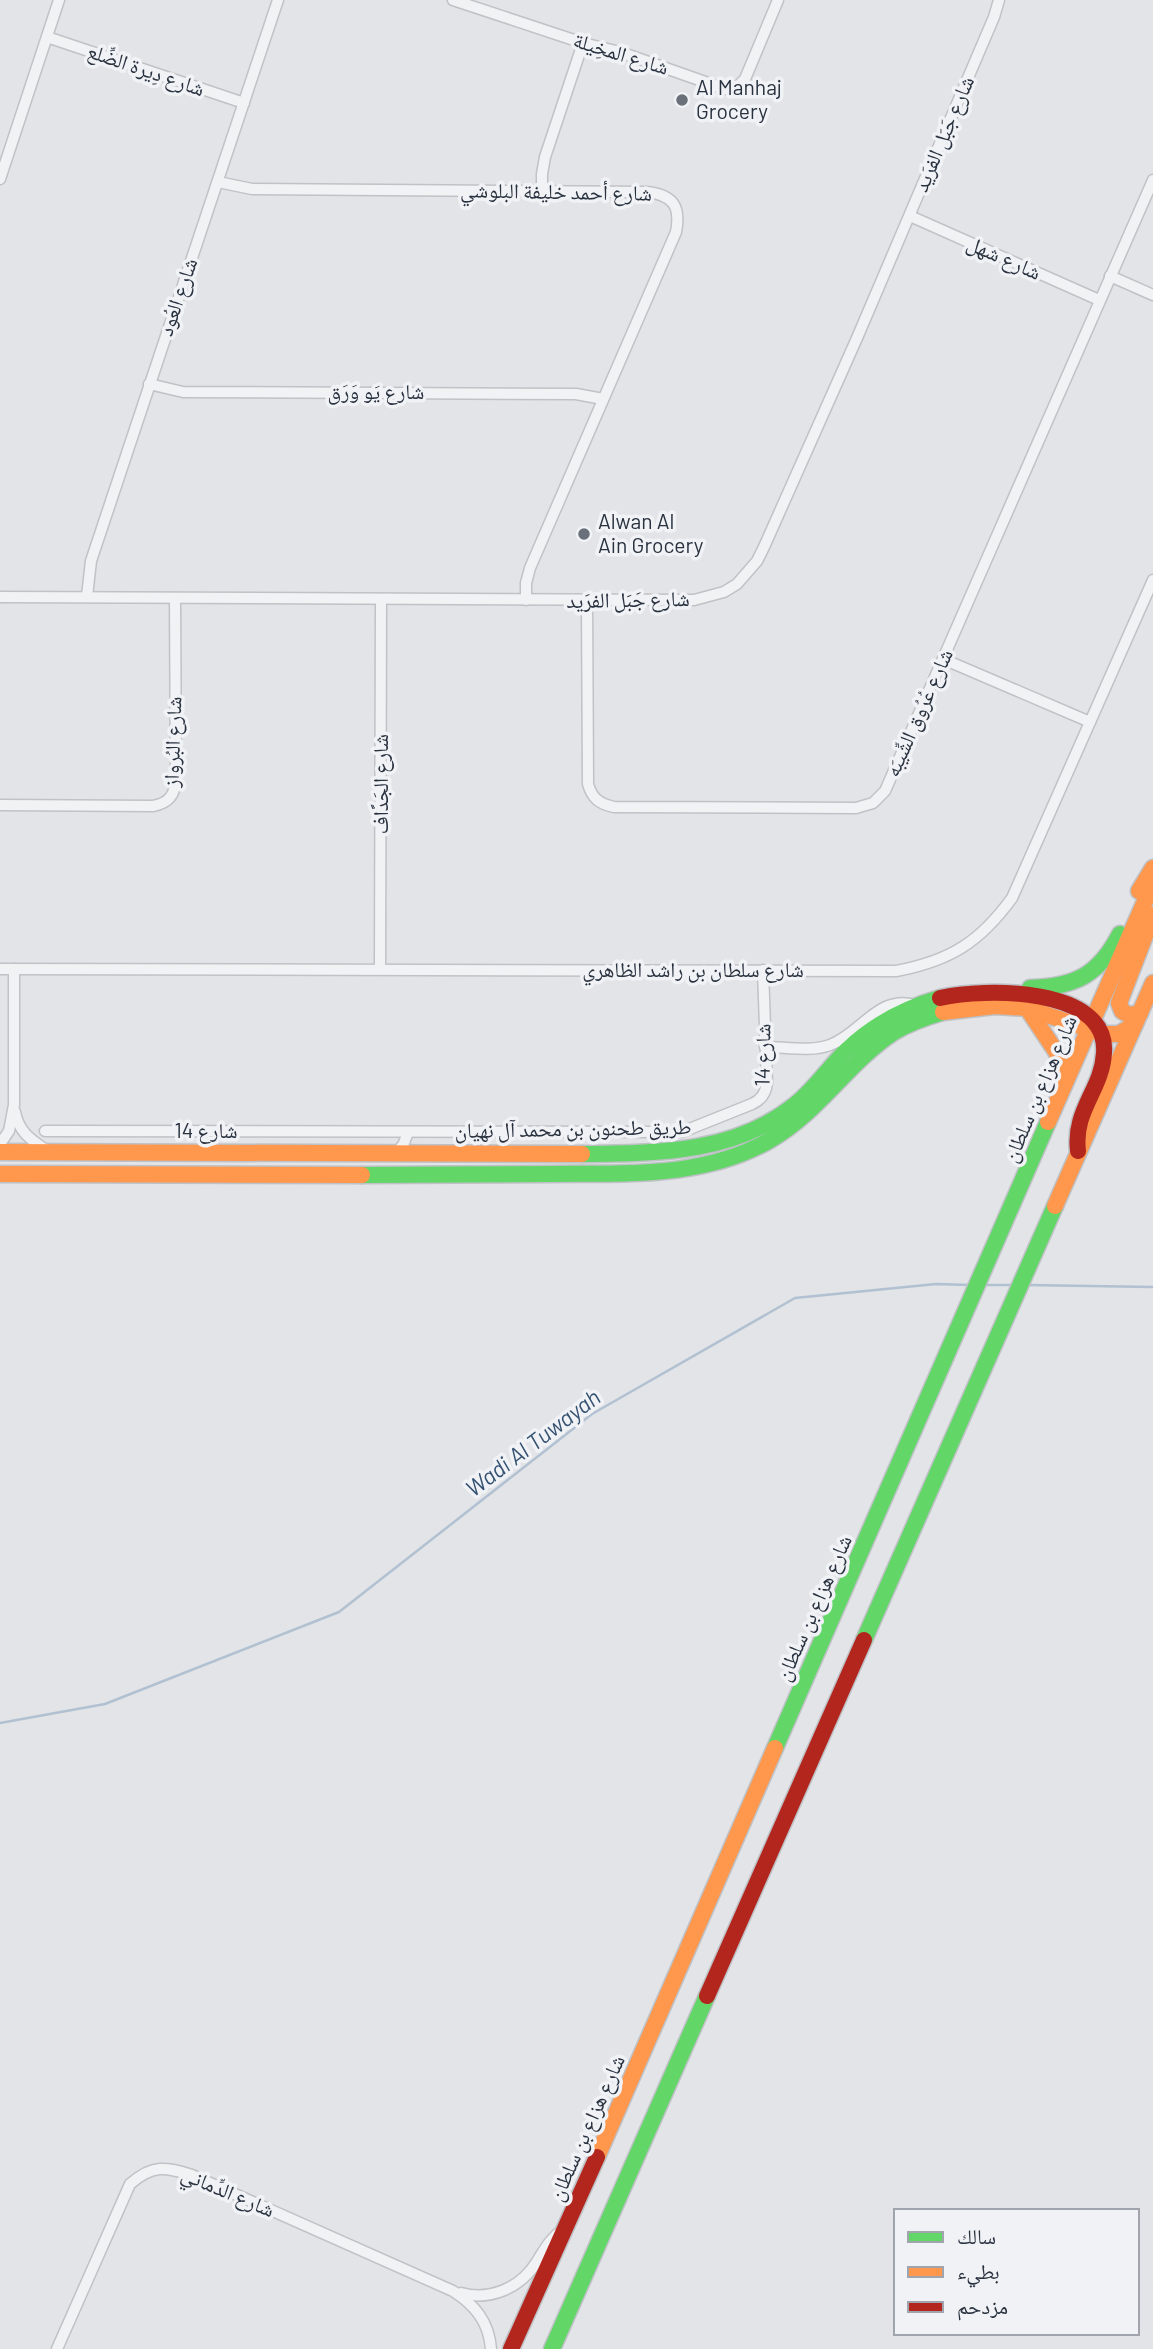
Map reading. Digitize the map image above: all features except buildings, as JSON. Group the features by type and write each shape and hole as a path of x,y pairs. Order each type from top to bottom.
{"main road":[{"path":"972,992 1001,987 1062,987 1088,975 1102,963 1112,949 1142,884 1153,868"},
{"name":"شارع هزاع بن سلطان","path":"511,2349 1064,1087 1095,1027 1153,883"},
{"path":"1138,1018 1122,1011 1119,1003 1153,915"},
{"path":"552,2349 1153,983"},
{"name":"طريق طحنون بن محمد آل نهيان","path":"0,1152 675,1152 717,1144 750,1132 777,1118 800,1102 849,1049 873,1029 916,1005 943,996 972,992 1007,992 1045,998 1071,1006 1095,1027"},
{"name":"طريق طحنون بن محمد آل نهيان","path":"0,1174 651,1174 686,1170 722,1161 756,1148 797,1122 869,1052 910,1023 937,1013 995,1006 1027,1009 1095,1027"},
{"path":"1027,1009 1062,1060 1064,1087"},
{"path":"1095,1027 1119,1034 1138,1018"},
{"path":"1079,1154 1076,1144 1078,1124 1103,1058 1095,1027"},
{"path":"442,1175 479,1169 550,1168 558,1164 561,1154"}],"street":[{"path":"0,179 59,0"},
{"name":"شارع العُود","path":"87,596 91,561 278,0"},
{"name":"شارع المخِيلة","path":"453,0 583,43 620,52 720,87 731,88 737,87 745,79 778,0"},
{"name":"شارع جَبَل الفرَيد","path":"0,597 587,601 694,600 724,592 748,573 757,561 910,216 999,0"},
{"name":"شارع دِيرة الضِّلع","path":"47,37 244,103"},
{"path":"542,190 545,157 583,43"},
{"name":"شارع عُرُوق الشِّيبَه","path":"587,601 588,784 596,800 614,807 856,808 873,803 885,791 1153,180"},
{"name":"شارع أحمد خليفة البلوشي","path":"218,182 252,189 659,193 668,197 676,207 679,217 676,232 528,572 526,600"},
{"name":"شارع شهل","path":"910,216 1099,300"},
{"path":"1110,276 1153,295"},
{"name":"شارع يَو وَرَق","path":"149,384 183,392 576,394 603,399"},
{"name":"شارع سلطان بن راشد الظاهري","path":"0,969 896,971 935,961 969,944 985,931 1012,898 1153,580"},
{"name":"شارع البُرواز","path":"0,805 153,806 163,804 171,798 176,789 175,598"},
{"name":"شارع الجَدَّاف","path":"380,969 381,599"},
{"path":"943,659 1090,722"},
{"path":"15,969 14,1105 17,1122 24,1134 50,1152"},
{"name":"شارع 14","path":"45,1131 674,1133 690,1130 760,1099 766,1087 763,970"},
{"path":"765,1047 826,1046 838,1042 863,1021 888,1006 901,1003 916,1005"},
{"path":"0,1144 9,1131 14,1105"},
{"path":"397,1153 408,1132"},
{"path":"433,1133 438,1154"},
{"name":"شارع الدِّماني","path":"57,2349 130,2184 153,2169 169,2168 192,2175 453,2291 468,2300 480,2313 488,2329 491,2349"},
{"name":"شارع الدِّماني","path":"453,2291 484,2295 514,2286 526,2276 551,2239 566,2228"}],"waterway":[{"name":"Wadi Al Tuwayah","path":"0,1723 105,1704 339,1612 592,1414 795,1298 936,1284 970,1285"},
{"name":"Wadi Al Tuwayah","path":"984,1285 1012,1285"},
{"name":"Wadi Al Tuwayah","path":"1026,1285 1153,1287"}],"traffic: fast":[{"path":"1030,988 1060,985 1084,976 1103,960 1120,934"},
{"path":"582,1154 666,1151 721,1142 747,1133 796,1104 834,1063 868,1032 903,1012 940,998"},
{"path":"362,1175 634,1173 690,1168 718,1162 744,1153 788,1129 877,1044 906,1026 943,1012"},
{"path":"775,1748 1048,1122"},
{"path":"864,1640 1055,1206"},
{"path":"552,2349 707,1996"}],"traffic: slow":[{"path":"1139,891 1153,868"},
{"path":"1048,1122 1153,883"},
{"path":"1140,1013 1129,1015 1122,1011 1119,1003 1153,915"},
{"path":"1055,1206 1153,983"},
{"path":"943,1012 995,1006 1027,1008 1103,1034 1119,1034 1135,1024"},
{"path":"1027,1008 1057,1053 1064,1085"},
{"path":"0,1152 582,1154"},
{"path":"0,1174 362,1175"},
{"path":"597,2157 775,1748"}],"traffic: jam":[{"path":"940,998 1012,993 1066,1004 1087,1015 1100,1031 1104,1053 1098,1078 1080,1124 1078,1151"},
{"path":"707,1996 864,1640"},
{"path":"511,2349 597,2157"}],"place":[{"name":"Al Manhaj Grocery","path":"682,100"},
{"name":"Alwan Al Ain Grocery","path":"584,534"}]}
